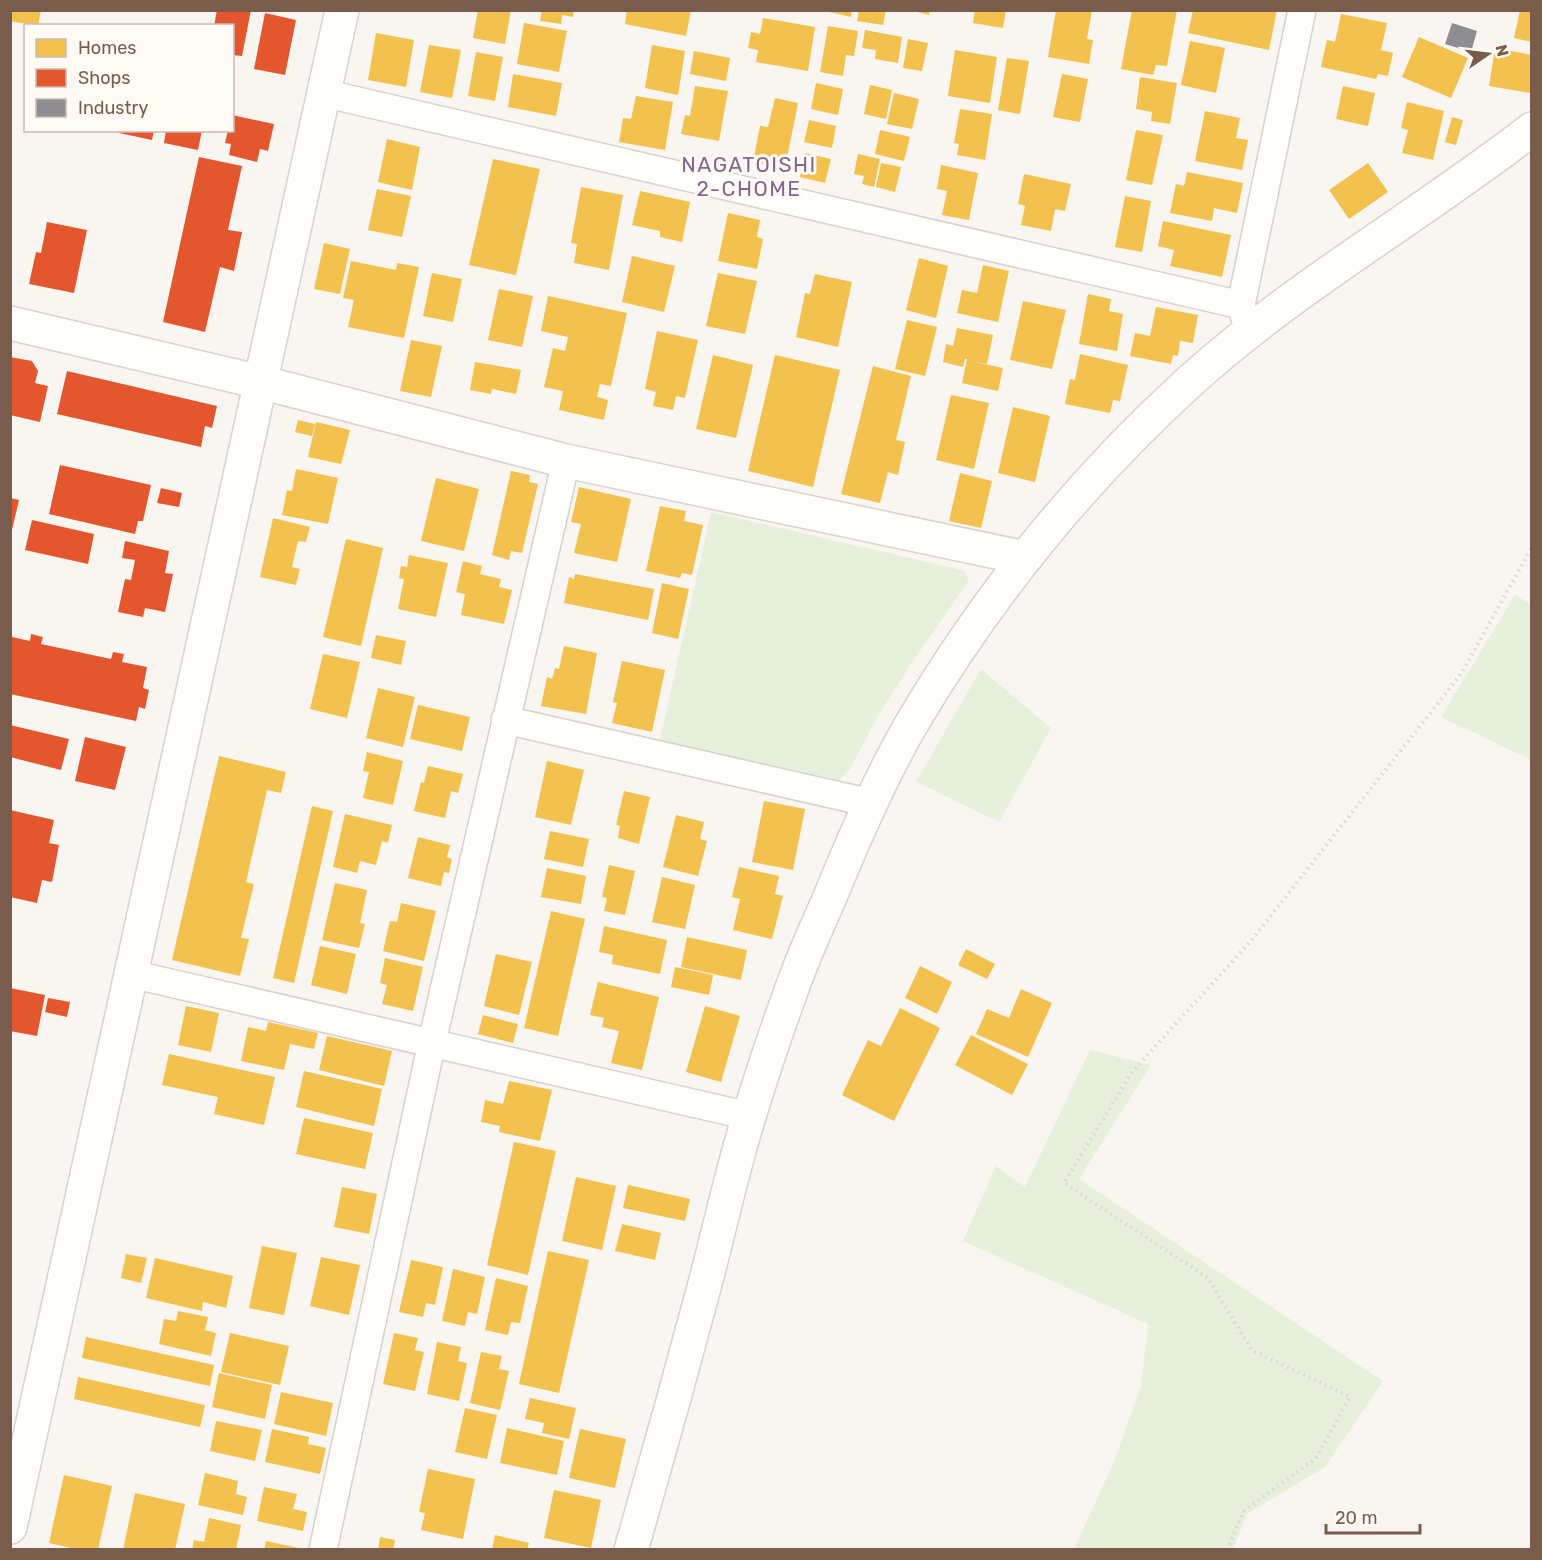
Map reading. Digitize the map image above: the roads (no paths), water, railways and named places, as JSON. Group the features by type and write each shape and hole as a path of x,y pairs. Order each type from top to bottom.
{"street":[{"path":"10,1527 342,10"},
{"path":"1245,318 1302,10"},
{"path":"323,93 1245,318"},
{"path":"631,1550 675,1399 749,1116 791,991 871,803 911,725 964,640 1025,558 1077,497 1131,438 1188,383 1245,318 1315,281 1484,166 1532,129"},
{"path":"10,323 260,382 566,461 1025,558"},
{"path":"323,1550 432,1042 566,461"},
{"path":"506,720 871,803"},
{"path":"131,974 749,1116"}],"district":[{"name":"NAGATOISHI 2-CHOME","path":"749,177"}]}
